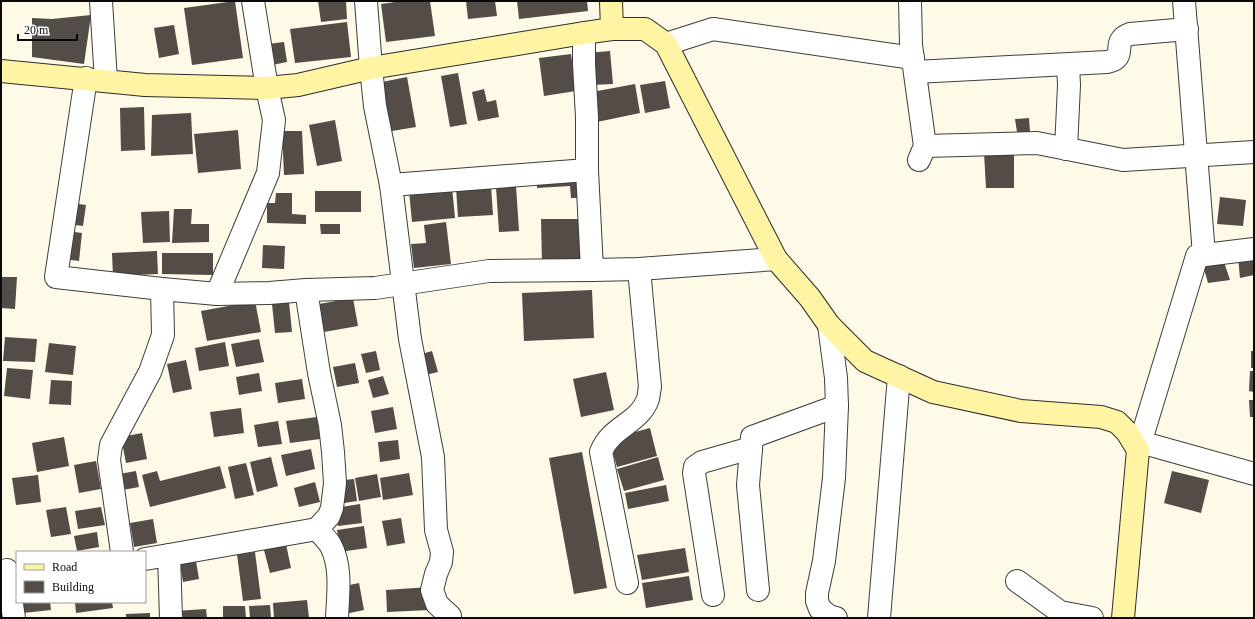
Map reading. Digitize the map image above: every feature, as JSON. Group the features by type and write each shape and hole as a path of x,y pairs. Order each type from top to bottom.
{"main road":[{"path":"611,1 612,29"},
{"path":"1,71 145,84 267,88 298,85 371,68 584,33 612,29 645,29 666,44 776,259 810,298 829,325 865,361 933,392 1020,411 1101,417 1117,422 1139,446 1123,618"}],"street":[{"path":"101,1 96,79 56,277 217,294 268,293 306,290 375,288 489,271 639,269 776,259"},
{"path":"217,294 268,173 274,120 267,88 253,1"},
{"path":"366,1 375,106 391,186 410,339 432,457 436,530 442,552 441,562 432,590 437,604 450,616"},
{"path":"916,1 914,65 922,153 1037,143 1123,160 1196,154 1254,152"},
{"path":"1184,1 1204,255"},
{"path":"666,44 713,29 914,65 1068,65 1115,60 1119,56 1120,41 1130,34 1186,29"},
{"path":"584,33 587,170 592,270"},
{"path":"1066,149 1069,85 1068,65"},
{"path":"391,186 587,170"},
{"path":"1254,249 1198,256 1139,446 1254,474"},
{"path":"627,583 601,452 604,444 610,436 633,419 642,410 648,398 650,387 639,269"},
{"path":"122,551 109,460 111,445 150,372 163,335 162,289"},
{"path":"146,559 317,529 329,516 332,508 335,483 334,452 319,373 306,290"},
{"path":"829,325 836,378 837,406 834,478 824,561 817,601 820,609 829,616 836,618"},
{"path":"879,618 899,376"},
{"path":"758,590 748,485 752,438 837,406"},
{"path":"713,595 694,473 695,467 702,462 751,448"},
{"path":"317,529 330,545 335,557 338,584 337,618"},
{"path":"169,555 171,618"},
{"path":"8,570 14,618"},
{"path":"1017,581 1060,612 1092,618"}],"building":[{"path":"235,1 243,58 192,65 184,8"},
{"path":"318,1 346,1 347,19 321,22"},
{"path":"402,1 430,1 435,36 386,42 381,4"},
{"path":"466,1 495,1 497,16 468,19"},
{"path":"517,1 587,1 588,11 519,19"},
{"path":"91,15 84,64 32,57 32,18 52,19"},
{"path":"347,22 351,57 295,63 290,29"},
{"path":"174,25 179,54 159,58 154,28"},
{"path":"284,42 287,62 272,65 268,44"},
{"path":"610,51 613,84 591,85 588,53"},
{"path":"571,54 576,91 544,96 539,58"},
{"path":"458,73 467,124 450,127 441,76"},
{"path":"407,77 416,127 386,132 377,83"},
{"path":"665,81 670,108 645,113 640,85"},
{"path":"635,84 640,113 597,122 592,92"},
{"path":"484,89 487,102 496,100 499,117 478,121 472,92"},
{"path":"144,107 145,150 121,151 120,108"},
{"path":"191,113 193,154 151,156 152,115"},
{"path":"1029,118 1030,132 1017,132 1015,119"},
{"path":"335,120 342,161 317,166 309,125"},
{"path":"238,130 241,169 198,173 194,134"},
{"path":"282,131 302,131 304,174 284,175"},
{"path":"984,153 1014,153 1014,188 986,188"},
{"path":"583,175 584,198 571,198 570,186 537,188 537,178"},
{"path":"491,186 493,215 458,217 456,188"},
{"path":"516,186 519,231 499,232 496,187"},
{"path":"452,187 455,218 412,222 409,191"},
{"path":"315,191 361,191 361,212 315,212"},
{"path":"276,193 292,193 292,214 306,215 306,224 267,223 267,203 275,203"},
{"path":"1220,197 1246,200 1243,226 1217,224"},
{"path":"71,203 86,205 83,226 68,224"},
{"path":"174,209 192,209 191,224 209,224 209,242 172,243"},
{"path":"169,211 170,242 143,243 141,212"},
{"path":"541,219 583,219 583,263 542,263"},
{"path":"446,222 451,264 414,268 411,244 426,243 424,225"},
{"path":"320,224 340,224 340,234 321,234"},
{"path":"67,231 82,233 79,261 63,259"},
{"path":"263,245 285,246 284,269 262,268"},
{"path":"157,251 158,274 113,276 112,253"},
{"path":"162,253 213,253 213,275 162,274"},
{"path":"1254,254 1254,275 1240,278 1238,257"},
{"path":"1223,259 1230,280 1208,283 1202,262"},
{"path":"1,277 17,277 15,309 1,308"},
{"path":"592,290 594,338 524,341 522,293"},
{"path":"353,298 358,326 324,332 319,304"},
{"path":"255,301 261,332 207,341 201,311"},
{"path":"289,302 292,332 275,333 272,304"},
{"path":"5,337 37,339 35,362 3,361"},
{"path":"259,339 264,362 236,367 231,344"},
{"path":"225,342 229,366 199,371 195,348"},
{"path":"49,343 76,346 73,375 45,372"},
{"path":"376,351 380,370 366,373 361,354"},
{"path":"432,351 438,372 421,376 415,356"},
{"path":"1251,351 1254,351 1254,368 1251,368"},
{"path":"186,360 192,389 173,393 167,364"},
{"path":"355,363 359,383 337,387 333,367"},
{"path":"7,368 33,370 30,399 4,396"},
{"path":"1250,371 1254,371 1254,392 1249,391"},
{"path":"606,372 614,410 581,417 573,379"},
{"path":"259,373 262,391 239,395 236,377"},
{"path":"383,376 389,394 373,398 368,380"},
{"path":"302,379 305,399 278,403 275,383"},
{"path":"51,380 72,381 71,405 49,404"},
{"path":"1249,400 1254,400 1254,417 1250,417"},
{"path":"393,407 397,429 375,433 371,411"},
{"path":"241,408 244,433 214,437 210,412"},
{"path":"317,417 320,439 290,443 286,421"},
{"path":"278,421 282,444 258,447 254,425"},
{"path":"650,428 657,456 617,467 609,439"},
{"path":"142,433 147,459 126,463 121,437"},
{"path":"64,437 69,466 37,472 32,443"},
{"path":"398,440 400,459 380,462 378,442"},
{"path":"311,449 315,469 286,476 281,455"},
{"path":"582,452 607,588 574,594 549,458"},
{"path":"271,457 278,486 257,492 250,462"},
{"path":"658,457 664,480 624,491 617,469"},
{"path":"96,461 101,489 79,493 74,465"},
{"path":"246,463 254,495 235,499 228,467"},
{"path":"220,466 226,488 150,507 142,475 157,471 160,481"},
{"path":"136,471 139,487 117,491 114,475"},
{"path":"1172,471 1209,480 1201,513 1164,503"},
{"path":"409,473 413,495 383,500 380,478"},
{"path":"377,474 381,497 359,501 355,478"},
{"path":"38,475 41,502 16,505 12,478"},
{"path":"354,479 357,501 338,504 335,481"},
{"path":"315,482 320,502 299,507 294,488"},
{"path":"666,485 669,501 628,509 625,493"},
{"path":"360,504 362,523 338,526 335,508"},
{"path":"66,507 71,534 51,537 46,510"},
{"path":"101,507 105,525 78,529 75,511"},
{"path":"401,518 405,543 387,546 382,521"},
{"path":"153,519 157,543 134,547 130,523"},
{"path":"364,526 367,548 340,552 337,530"},
{"path":"97,532 99,547 77,551 74,536"},
{"path":"286,544 291,568 270,573 264,550"},
{"path":"685,548 689,572 642,580 637,555"},
{"path":"255,552 261,599 243,601 237,554"},
{"path":"196,561 199,579 183,582 180,564"},
{"path":"689,576 693,600 646,608 642,583"},
{"path":"359,583 364,610 345,614 340,587"},
{"path":"429,587 430,610 387,612 386,590"},
{"path":"307,600 309,618 274,618 273,603"},
{"path":"21,603 50,603 51,610 23,613"},
{"path":"75,603 112,603 113,608 76,613"},
{"path":"270,605 271,618 250,618 249,606"},
{"path":"223,606 245,606 246,618 223,618"},
{"path":"206,609 207,618 175,618 175,611"},
{"path":"150,613 150,618 126,618 126,614"}]}
